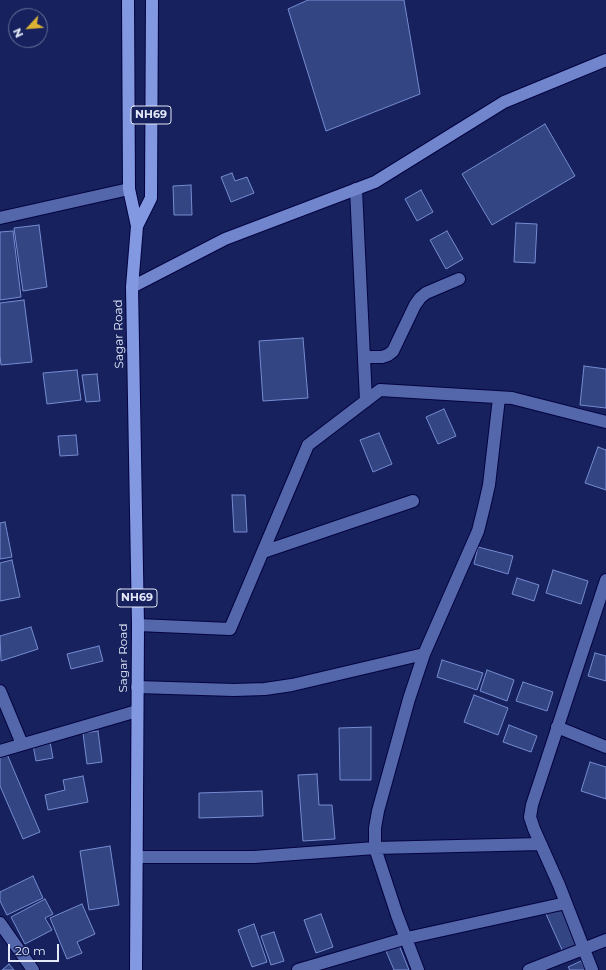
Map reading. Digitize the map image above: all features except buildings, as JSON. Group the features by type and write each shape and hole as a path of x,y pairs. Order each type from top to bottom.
{"highway":[{"name":"Sagar Road","path":"128,0 129,189 137,226 132,287 138,625 136,970"},
{"name":"Sagar Road","path":"137,226 151,198 152,0"}],"main road":[{"path":"132,287 225,239 376,182 504,102 606,60"}],"street":[{"path":"0,218 129,189"},
{"path":"356,189 366,401"},
{"path":"364,357 382,357 393,351 415,305 420,298 426,293 459,279"},
{"path":"138,625 230,629 308,445 380,390 512,398 606,422"},
{"path":"418,970 397,915 375,848 375,828 378,811 409,699 424,654 478,531 488,485 499,398"},
{"path":"263,552 413,501"},
{"path":"592,970 530,817 532,805 606,580"},
{"path":"138,687 234,690 265,689 292,685 424,654"},
{"path":"0,691 22,744"},
{"path":"0,751 137,711"},
{"path":"557,728 606,746"},
{"path":"137,857 254,857 375,848 541,844"},
{"path":"298,970 407,938 566,903"},
{"path":"0,923 33,970"},
{"path":"529,970 606,940"}]}
